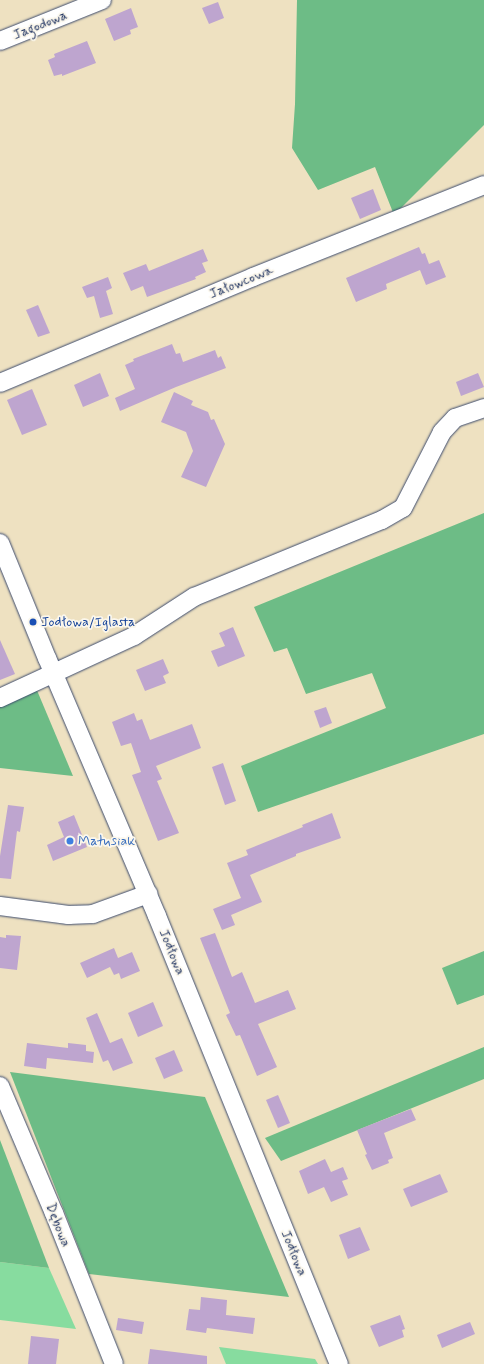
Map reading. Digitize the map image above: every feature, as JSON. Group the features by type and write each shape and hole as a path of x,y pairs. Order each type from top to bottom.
{"street":[{"name":"Jagodowa","path":"0,41 102,0"},
{"name":"Jałowcowa","path":"0,383 253,277 484,185"},
{"path":"0,698 134,636 194,597 382,520 403,508 442,432 454,418 484,408"},
{"name":"Jodłowa","path":"0,543 53,673 148,894 339,1364"},
{"path":"0,906 68,915 93,914 148,894"},
{"name":"Dębowa","path":"0,1086 54,1213 114,1364"}],"green space":[{"path":"297,0 484,0 484,125 394,215 375,167 318,190 292,148 295,104"},
{"path":"484,513 484,734 258,812 241,766 386,708 372,673 306,694 287,648 274,652 254,607"},
{"path":"36,688 73,776 0,768 0,703"},
{"path":"484,951 484,995 457,1005 442,968"},
{"path":"484,1047 484,1079 281,1161 265,1138"},
{"path":"10,1072 205,1097 289,1297 89,1274"},
{"path":"0,1140 49,1268 0,1262"},
{"path":"0,1262 49,1268 76,1329 0,1320"},
{"path":"219,1347 315,1359 318,1364 226,1364"}],"building":[{"path":"218,2 224,18 209,24 202,8"},
{"path":"131,8 138,27 130,30 131,34 114,41 105,19"},
{"path":"87,41 96,63 62,76 62,74 54,76 48,60 55,57 54,54"},
{"path":"373,189 381,210 360,219 351,198"},
{"path":"419,247 422,254 425,253 429,264 439,260 446,277 426,285 420,270 386,284 387,289 356,302 346,278"},
{"path":"203,249 208,261 202,263 206,272 195,277 196,279 147,297 143,286 131,291 123,273 146,264 149,271"},
{"path":"108,277 112,288 106,291 113,314 100,318 94,296 87,298 82,287"},
{"path":"38,305 50,333 38,337 26,310"},
{"path":"172,344 176,354 180,353 183,362 215,350 218,358 221,356 226,368 120,411 115,398 135,389 125,365 134,361 133,359"},
{"path":"100,373 109,396 83,407 74,385"},
{"path":"478,373 484,387 461,396 456,382"},
{"path":"32,389 47,425 22,435 7,400"},
{"path":"174,392 193,401 191,405 208,412 211,420 214,419 225,444 206,487 181,477 193,451 186,432 161,422"},
{"path":"233,627 245,656 218,667 211,651 225,646 219,633"},
{"path":"0,640 15,674 0,680"},
{"path":"163,659 169,673 163,676 166,683 145,691 136,670"},
{"path":"326,707 332,723 320,728 314,711"},
{"path":"134,713 137,721 142,719 150,740 192,724 201,748 156,766 162,779 157,781 179,833 158,841 132,775 141,772 131,743 121,746 112,722"},
{"path":"223,763 236,801 225,805 212,767"},
{"path":"8,805 24,807 20,832 17,831 11,879 0,878 0,856"},
{"path":"332,813 341,838 296,854 296,856 250,875 262,902 231,915 235,925 222,930 213,909 241,898 227,863 248,855 246,850 303,827 302,825"},
{"name":"Matusiak","path":"74,815 87,847 53,861 47,845 64,837 58,822"},
{"path":"215,933 232,977 242,972 255,1003 288,990 296,1009 258,1024 277,1067 257,1076 240,1035 236,1036 226,1015 230,1013 200,938"},
{"path":"6,935 21,936 17,970 0,968 0,937 6,938"},
{"path":"114,948 118,958 132,952 140,971 121,979 119,973 114,975 110,967 87,978 80,963"},
{"path":"153,1002 163,1026 138,1037 128,1013"},
{"path":"97,1013 110,1043 122,1038 133,1063 113,1071 108,1060 103,1062 86,1018"},
{"path":"27,1043 68,1048 68,1043 86,1045 86,1051 94,1052 93,1063 47,1058 46,1069 24,1066"},
{"path":"174,1050 183,1071 164,1079 155,1058"},
{"path":"278,1095 290,1123 278,1128 266,1100"},
{"path":"411,1109 416,1120 384,1133 393,1158 388,1160 389,1163 372,1170 365,1155 367,1154 357,1130"},
{"path":"325,1159 331,1172 343,1167 348,1179 342,1181 348,1195 331,1202 324,1187 308,1194 299,1171"},
{"path":"440,1174 448,1192 411,1207 403,1189"},
{"path":"360,1227 370,1250 348,1259 339,1235"},
{"path":"201,1297 227,1300 226,1315 255,1318 253,1334 207,1328 206,1333 186,1330 189,1309 200,1310"},
{"path":"400,1315 405,1329 402,1330 404,1337 379,1347 370,1326"},
{"path":"118,1318 144,1322 142,1334 116,1330"},
{"path":"470,1322 475,1334 442,1348 437,1335"},
{"path":"31,1336 59,1339 56,1364 28,1364"},
{"path":"150,1349 207,1356 207,1364 148,1364"}],"place":[{"name":"Jodłowa/Iglasta","path":"33,622"},
{"name":"Matusiak","path":"70,841"}]}
